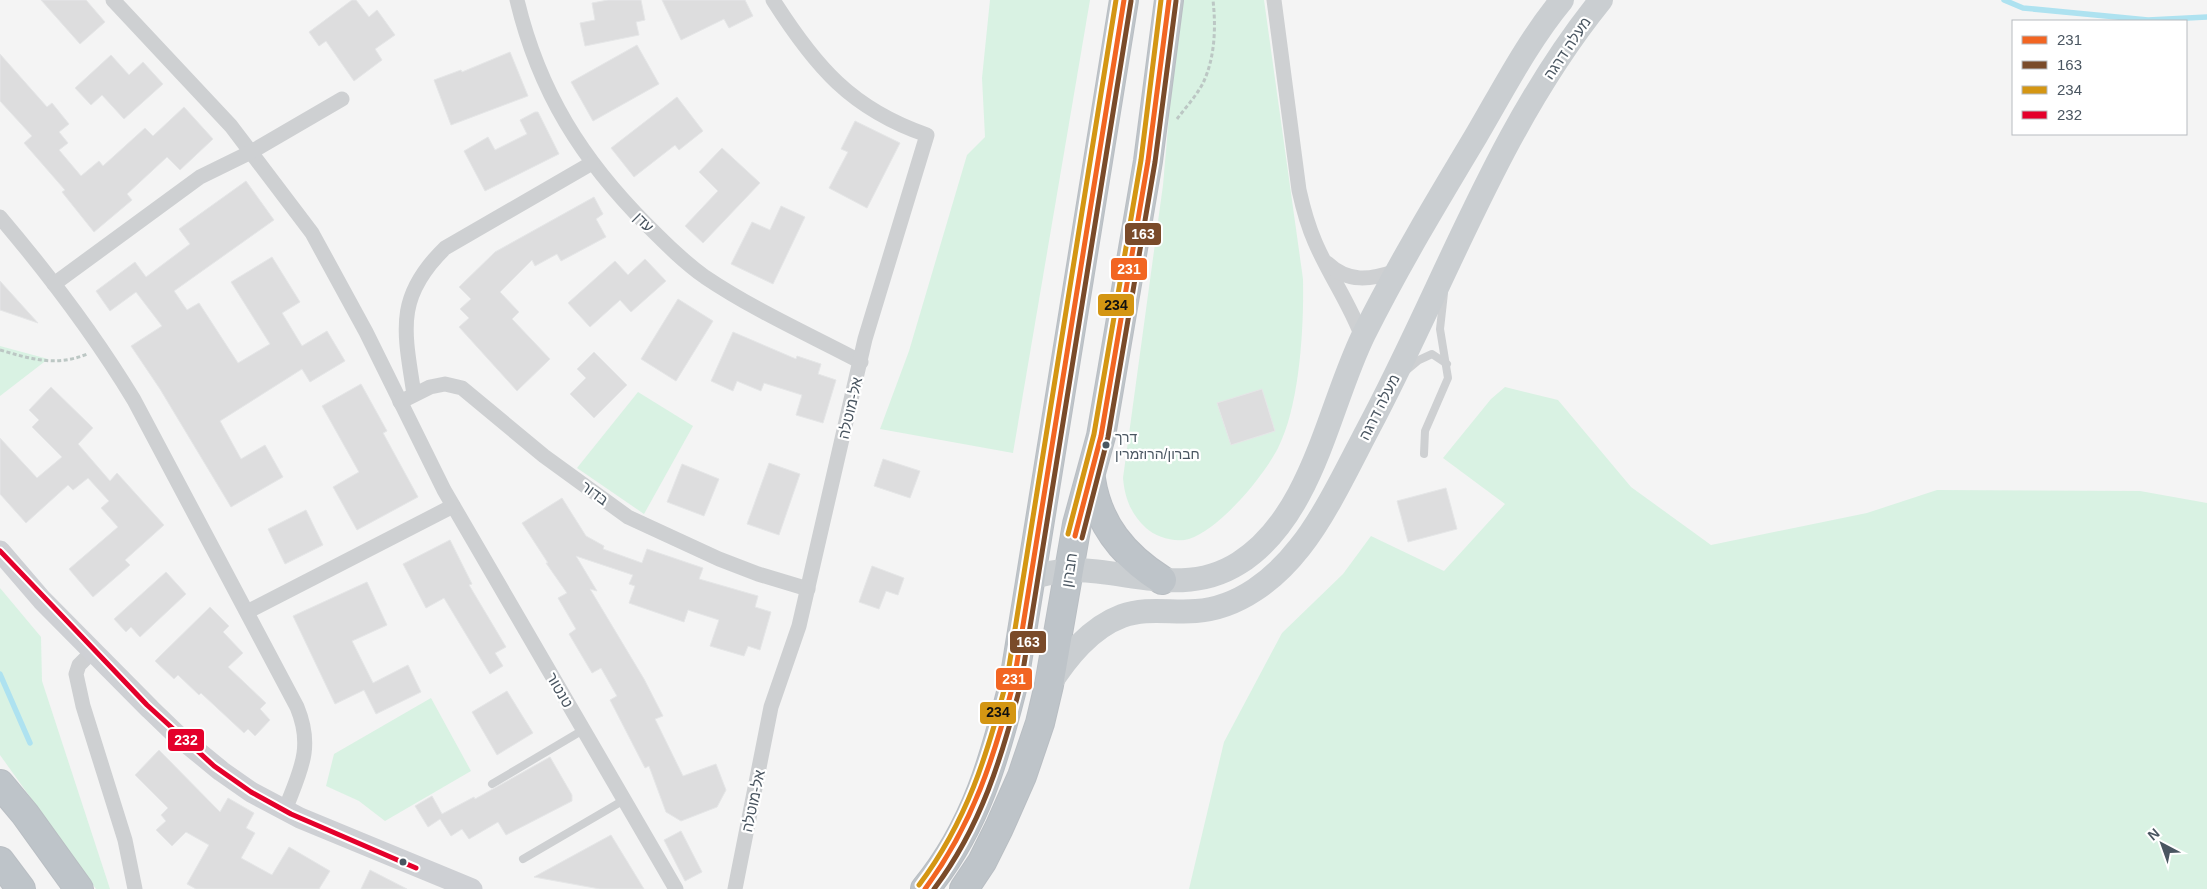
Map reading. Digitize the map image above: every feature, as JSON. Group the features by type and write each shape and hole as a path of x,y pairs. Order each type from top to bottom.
{"highway":[{"path":"924,889 952,852 970,822 990,770 1014,681 1124,0"},
{"name":"חברון","path":"964,889 982,862 999,828 1022,776 1040,723 1077,524 1101,436 1148,161 1169,0"},
{"path":"1090,476 1097,506 1116,542 1134,561 1162,580"},
{"path":"0,784 25,814 80,889"},
{"path":"0,861 21,889"}],"main road":[{"name":"מעלה דרגה","path":"1031,579 1048,573 1068,570 1162,580 1194,580 1213,576 1238,564 1258,549 1284,519 1304,483 1362,337 1396,271 1526,51 1562,0"},
{"name":"מעלה דרגה","path":"1048,685 1081,644 1105,624 1138,612 1198,611 1223,605 1249,594 1278,571 1301,545 1385,397 1517,128 1580,26 1601,0"}],"street":[{"name":"טנטור","path":"113,0 231,126 312,233 362,323 444,490 676,889"},
{"name":"עדן","path":"517,0 537,67 579,145 592,164 628,206 669,247 703,276 754,308 861,362"},
{"name":"אל-מוטלה","path":"736,889 771,707 799,626 865,338 927,135 874,112 850,96 813,57 773,0"},
{"path":"1274,0 1299,190 1308,224 1323,258 1351,310 1362,337"},
{"path":"54,284 200,177 251,152 342,99"},
{"path":"414,394 406,339 410,300 416,283 428,265 445,248 592,164"},
{"path":"0,217 54,284 101,347 134,400 297,707 304,724 306,744 303,762 285,810"},
{"path":"1323,258 1335,270 1360,279 1396,271"},
{"name":"בדור","path":"400,402 414,394 445,384 462,388 544,456 628,517 719,559 758,574 808,589"},
{"path":"247,612 453,506"},
{"path":"0,552 42,600 177,735 251,792 285,810 407,864 472,889"},
{"path":"93,651 79,665 76,674 83,706 125,840 135,889"}],"lane":[{"path":"1424,454 1425,431 1448,378 1448,365 1440,330 1446,271"},
{"path":"1385,397 1407,369 1419,360 1432,354 1443,359 1448,365"},
{"path":"492,784 583,730"},
{"path":"523,859 624,800"}],"path":[{"path":"1174,123 1203,82 1211,63 1216,23 1213,0"},
{"path":"0,350 56,362 75,359 101,347"}],"green space":[{"path":"990,0 1090,0 1013,453 880,429 909,351 967,155 985,137 982,78"},
{"path":"1179,0 1264,0 1303,279 1301,342 1296,388 1285,430 1278,448 1252,487 1227,513 1201,533 1184,540 1166,538 1155,534 1141,523 1130,506 1125,493 1123,478 1163,185"},
{"path":"0,346 48,359 0,396"},
{"path":"1505,387 1558,400 1631,487 1711,545 1867,513 1937,490 2140,491 2207,503 2207,889 1189,889 1224,742 1282,633 1343,574 1371,536 1444,571 1505,504 1443,458 1491,399"},
{"path":"638,392 693,426 644,514 577,468"},
{"path":"0,588 41,637 42,681 110,889 96,889 0,755"},
{"path":"431,698 471,771 385,821 359,801 326,786 334,754"}],"building":[{"path":"41,0 86,0 105,22 80,44"},
{"path":"352,0 356,0 369,17 377,10 395,35 375,49 382,60 354,81 326,41 319,46 309,32"},
{"path":"608,0 641,0 645,20 636,22 639,35 585,46 580,23 595,20 592,3"},
{"path":"662,0 745,0 753,16 729,28 724,19 681,40"},
{"path":"637,45 659,84 593,121 571,82"},
{"path":"510,52 528,96 451,125 434,80 461,70 462,72"},
{"path":"0,54 47,107 52,103 69,124 59,132 68,143 59,150 81,176 99,161 103,166 145,128 153,136 184,107 213,139 180,170 167,157 127,194 132,200 94,232 62,192 65,190 24,143 32,136 0,101"},
{"path":"111,55 129,75 143,62 163,84 124,119 102,95 91,105 75,88"},
{"path":"677,97 703,131 679,150 675,145 634,177 611,148"},
{"path":"538,112 559,154 485,191 464,151 488,137 495,150 527,134 520,120"},
{"path":"855,121 900,143 867,208 829,188 848,152 841,149"},
{"path":"722,148 760,183 703,243 685,226 718,191 699,172"},
{"path":"246,181 274,220 174,291 187,310 199,303 238,363 270,344 231,282 272,257 300,302 282,313 302,346 327,331 345,361 310,382 302,369 220,421 241,459 265,445 283,477 231,507 160,389 131,346 162,326 136,292 110,311 96,291 135,262 146,277 190,244 179,229"},
{"path":"594,197 603,214 596,219 606,237 561,261 557,254 535,266 532,260 500,292 519,312 512,319 550,359 517,391 459,327 469,318 460,309 471,299 459,287 495,252"},
{"path":"781,206 805,217 773,284 731,264 752,222 770,230"},
{"path":"645,259 666,281 631,312 620,300 590,327 568,303 615,261 628,275"},
{"path":"0,281 38,323 0,310"},
{"path":"678,299 713,321 676,381 641,359"},
{"path":"733,332 796,359 797,356 821,364 818,374 836,380 823,423 796,415 802,395 764,383 761,391 737,381 733,391 711,381"},
{"path":"594,352 627,385 594,418 570,394 586,378 577,369"},
{"path":"361,384 387,431 383,433 418,497 357,530 333,487 359,472 322,406"},
{"path":"51,387 93,428 78,444 110,481 117,473 164,525 125,560 130,565 93,597 69,569 118,527 101,508 109,501 88,478 73,490 68,485 26,523 0,494 0,438 37,478 62,457 32,427 39,420 29,410"},
{"path":"1262,389 1275,431 1231,445 1217,403"},
{"path":"883,459 920,471 910,498 874,486"},
{"path":"769,463 800,474 779,535 747,524"},
{"path":"682,464 719,479 704,516 667,502"},
{"path":"1446,488 1457,529 1408,542 1397,501"},
{"path":"562,498 586,536 604,546 603,549 642,563 647,549 703,568 699,579 758,596 755,607 771,612 760,650 748,646 744,656 710,646 719,620 688,610 684,622 629,603 635,586 629,584 633,575 576,556 597,591 590,589 644,679 663,716 655,719 683,776 716,764 726,790 717,807 681,821 666,812 649,766 645,768 610,700 617,696 601,668 592,673 569,634 576,629 558,598 567,593 522,523"},
{"path":"306,510 323,545 285,564 268,529"},
{"path":"450,540 472,584 469,585 506,647 495,653 503,666 490,674 444,598 426,608 403,564"},
{"path":"872,566 904,578 898,595 886,591 879,609 859,602"},
{"path":"166,572 186,594 140,637 131,627 126,632 114,619"},
{"path":"367,582 387,625 352,641 373,683 408,665 421,692 376,714 364,690 335,704 293,616"},
{"path":"210,607 229,626 223,632 243,653 228,667 266,703 260,709 270,720 255,736 248,729 244,733 201,693 199,695 178,675 174,679 155,661"},
{"path":"507,691 533,733 497,755 472,712"},
{"path":"159,750 220,812 228,798 254,813 246,828 255,833 241,858 272,875 289,847 330,871 319,889 196,889 187,884 209,845 186,832 172,846 156,830 166,821 161,815 168,808 135,775"},
{"path":"550,757 572,795 572,801 506,835 498,822 469,839 462,829 451,836 440,819 428,827 415,806 432,796 442,814 474,797 475,799"},
{"path":"681,831 702,872 685,881 664,840"},
{"path":"611,835 644,889 600,889 534,877"},
{"path":"370,870 407,889 361,889"}],"waterway":[{"path":"2004,0 2023,8 2148,20 2207,17"},
{"path":"0,674 30,743"}],"transit line":[{"name":"234","path":"919,885 950,837 974,787 992,735 1007,679 1116,0"},
{"name":"231","path":"925,889 942,865 956,840 980,790 990,764 1014,681 1124,0"},
{"name":"234","path":"1068,534 1094,434 1141,160 1161,0"},
{"name":"231","path":"1075,536 1101,436 1148,161 1169,0"},
{"name":"163","path":"934,889 965,841 988,790 998,764 1021,683 1131,1"},
{"name":"163","path":"1082,538 1108,437 1155,162 1176,1"},
{"name":"232","path":"0,551 147,705 214,766 251,792 291,814 416,868"}],"place":[{"name":"דרך חברון/הרוזמרין","path":"1106,445"}]}
